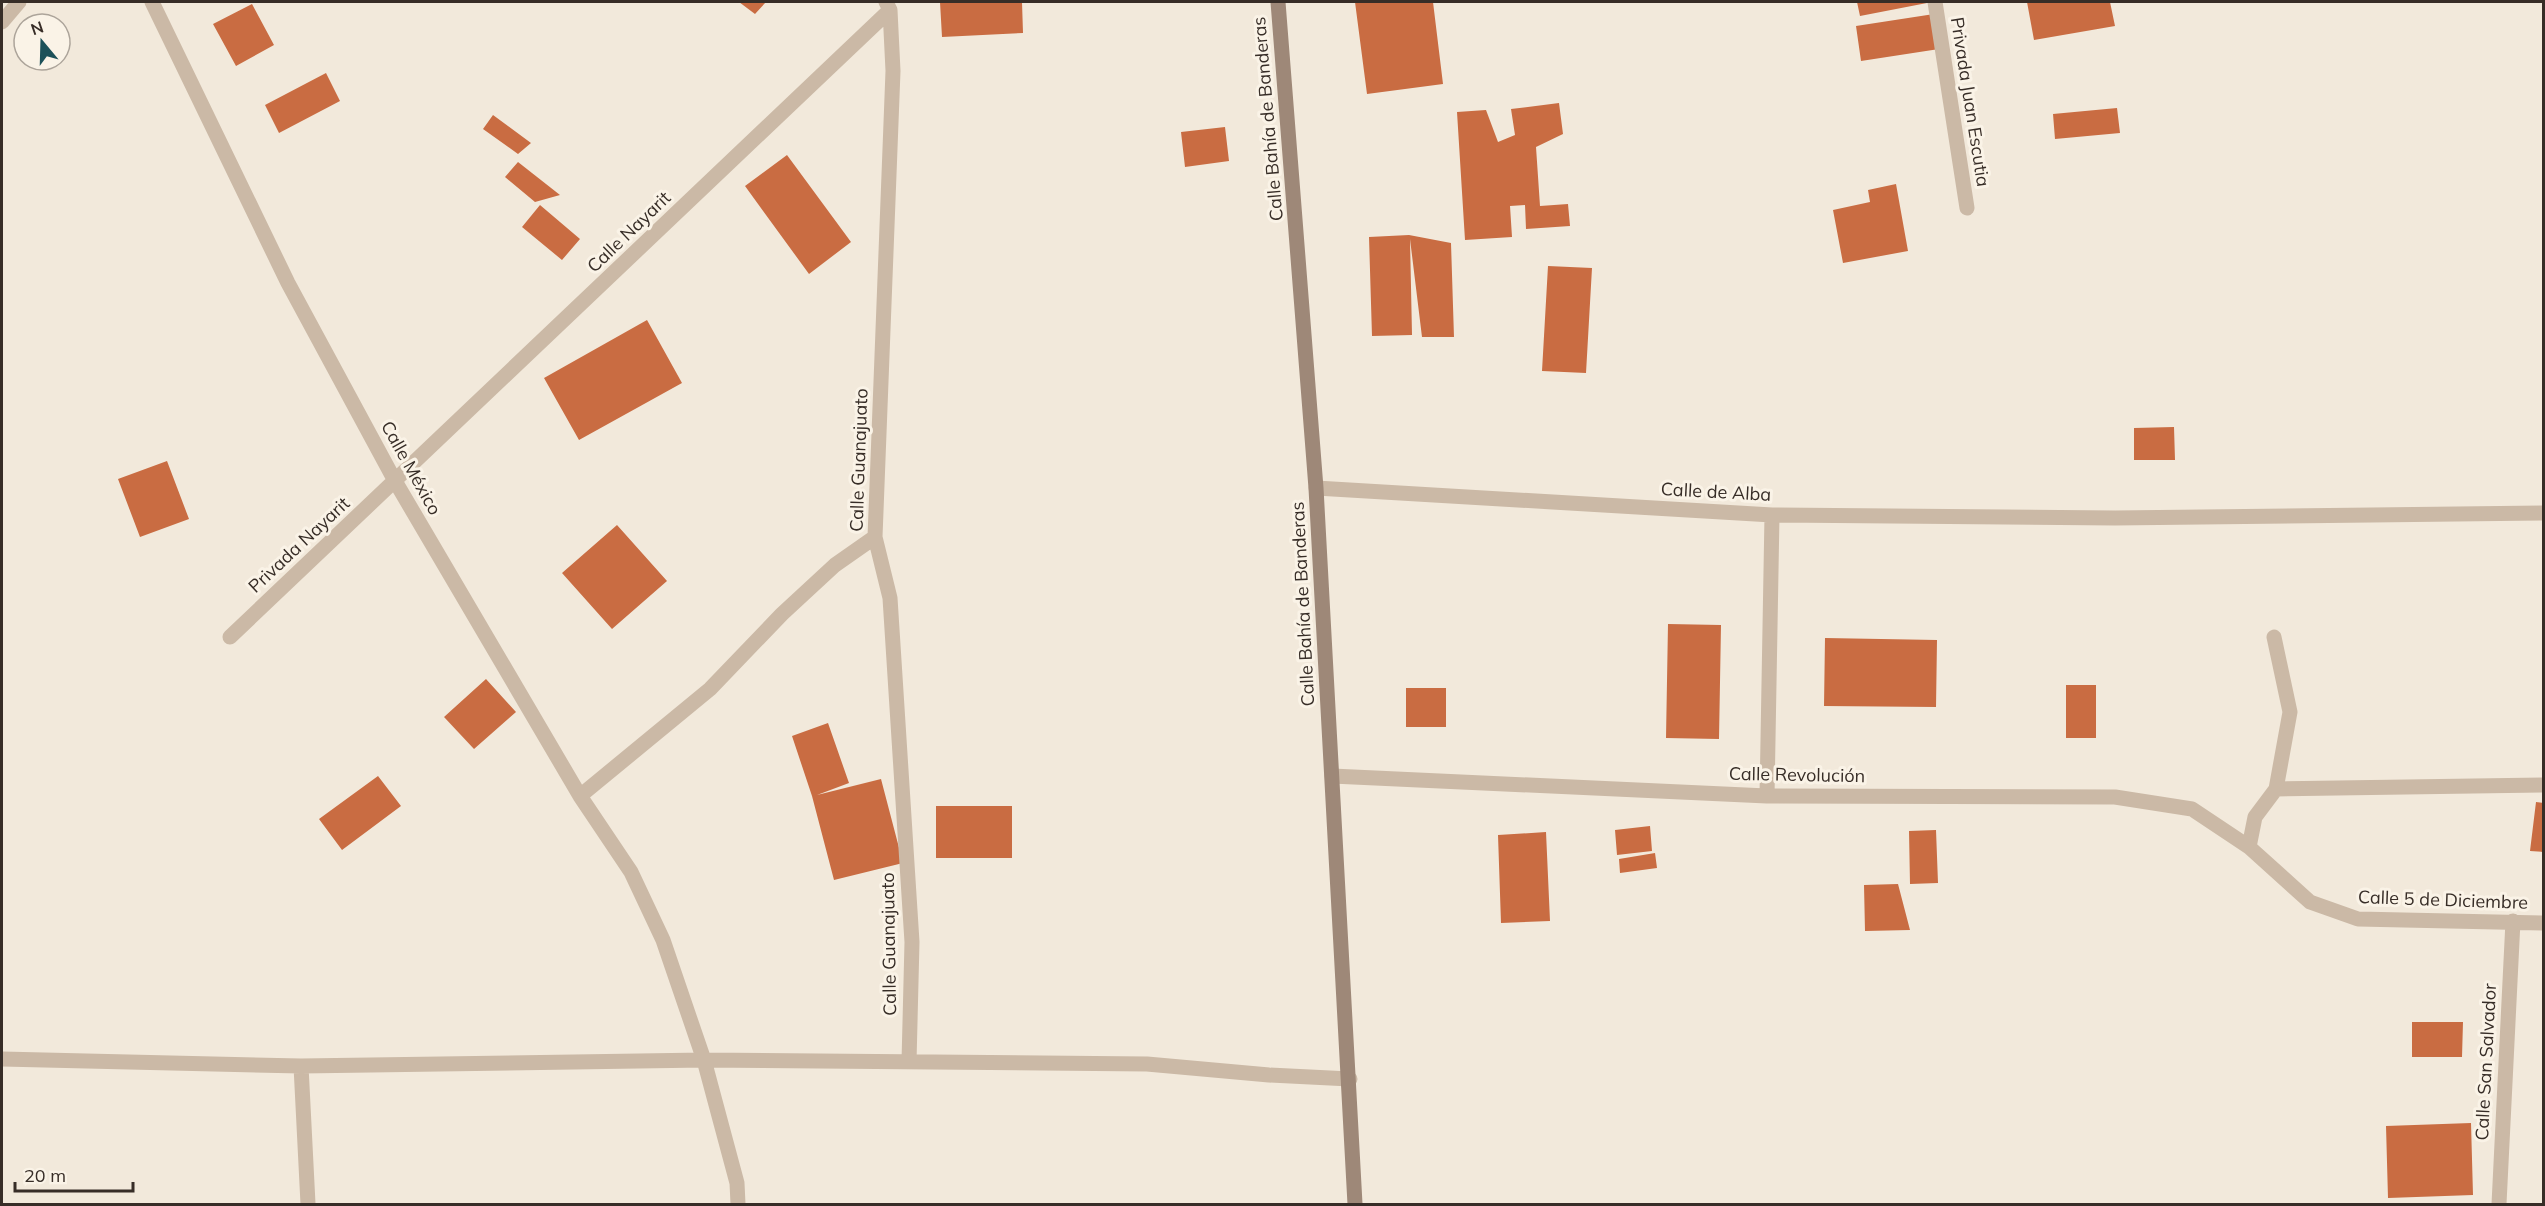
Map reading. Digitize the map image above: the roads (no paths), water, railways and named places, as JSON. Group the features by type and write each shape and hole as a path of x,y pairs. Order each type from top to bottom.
{"street":[{"path":"2,22 19,2"},
{"name":"Calle México","path":"152,2 288,282 395,481 580,796 631,872 663,940 704,1060 736,1183 738,1204"},
{"name":"Calle Bahía de Banderas","path":"1278,2 1316,488 1350,1079 1355,1204"},
{"name":"Privada Juan Escutia","path":"1935,2 1967,208"},
{"name":"Calle Nayarit","path":"395,481 888,6"},
{"name":"Calle Guanajuato","path":"888,6 893,71 875,537 890,598 912,942 909,1062"},
{"name":"Privada Nayarit","path":"230,637 395,481"},
{"name":"Calle de Alba","path":"1316,488 1772,515 2115,518 2544,513"},
{"path":"1767,796 1772,515"},
{"path":"580,796 710,689 782,614 835,565 875,537"},
{"path":"2249,847 2255,817 2276,789 2290,712 2274,637"},
{"name":"Calle Revolución","path":"1332,776 1767,796 2115,797 2192,809 2249,847"},
{"path":"2276,789 2544,785"},
{"name":"Calle 5 de Diciembre","path":"2249,847 2310,902 2358,920 2544,923"},
{"name":"Calle San Salvador","path":"2499,1204 2513,921"},
{"path":"2,1059 301,1066 704,1060 1147,1064 1269,1075 1350,1079"},
{"path":"301,1066 308,1204"}]}
